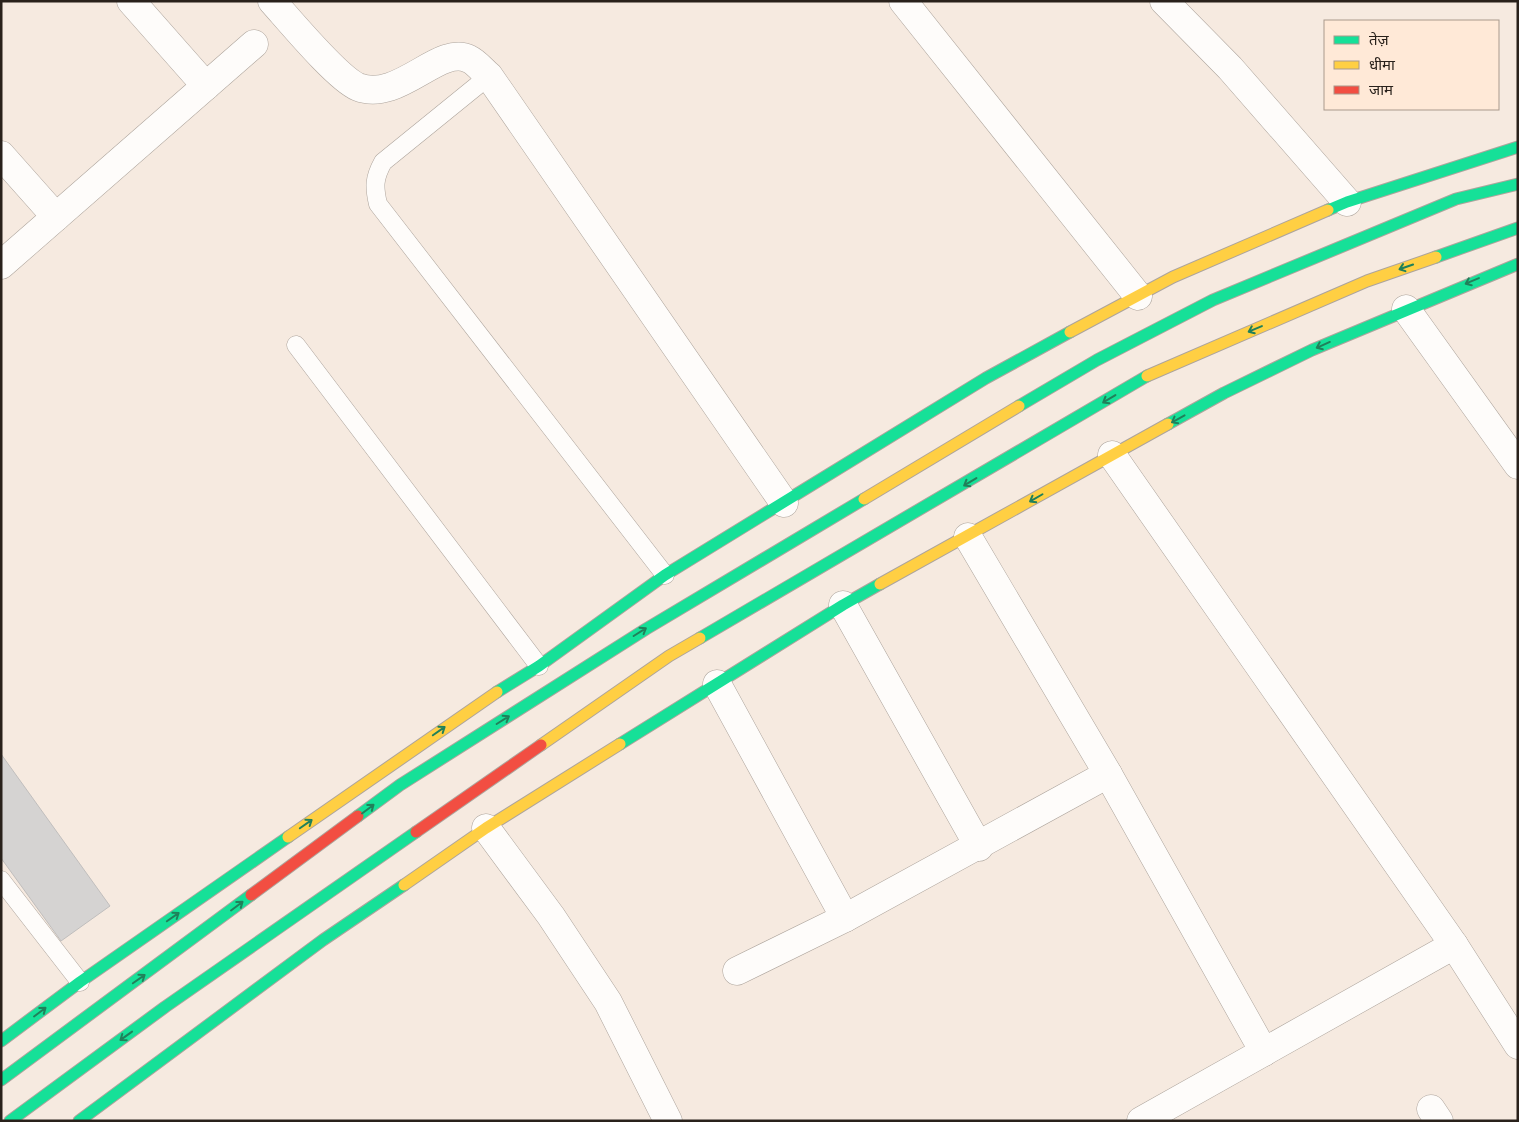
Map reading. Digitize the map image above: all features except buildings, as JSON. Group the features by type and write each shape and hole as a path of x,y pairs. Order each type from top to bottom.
{"main road":[{"path":"1,1041 80,982 480,702 539,666 665,575 986,378 1173,277 1347,202 1518,147"},
{"path":"1,1080 66,1030 156,967 400,785 646,629 1097,360 1213,300 1456,199 1518,184"},
{"path":"10,1121 165,1007 669,656 930,505 1154,372 1367,281 1518,228"},
{"path":"79,1121 323,940 486,828 843,606 1233,389 1312,350 1518,264"}],"street":[{"path":"131,1 206,86"},
{"path":"272,1 341,76 358,87 374,91 395,86 430,66 451,58 468,58 489,76 784,503"},
{"path":"903,1 1138,296"},
{"path":"1164,1 1230,68 1347,202"},
{"path":"1,265 254,44"},
{"path":"1,155 56,217"},
{"path":"1406,310 1518,465"},
{"path":"1112,455 1454,945 1518,1045"},
{"path":"968,537 1108,774 1264,1052"},
{"path":"843,606 978,847"},
{"path":"717,684 845,918"},
{"path":"737,971 845,918 978,847 1108,774"},
{"path":"486,828 551,916 608,1002 668,1121"},
{"path":"1141,1121 1454,945"}],"lane":[{"path":"489,76 383,162 375,177 374,190 378,204 665,575"},
{"path":"296,345 539,666"},
{"path":"1,880 80,982"}],"traffic: fast":[{"path":"1328,210 1347,202 1518,147"},
{"path":"1019,406 1097,360 1213,300 1456,199 1518,184"},
{"path":"1436,257 1518,228"},
{"path":"1168,424 1224,393 1312,350 1518,264"},
{"path":"497,692 539,666 665,575 986,378 1070,332"},
{"path":"700,638 1147,376"},
{"path":"358,816 400,785 646,629 864,499"},
{"path":"620,744 843,605 880,584"},
{"path":"10,1121 165,1007 416,832"},
{"path":"1,1041 80,982 288,837"},
{"path":"79,1121 323,940 404,885"},
{"path":"1,1080 251,895"}],"traffic: slow":[{"path":"1070,332 1173,277 1328,210"},
{"path":"1147,376 1367,281 1436,257"},
{"path":"864,499 1019,406"},
{"path":"880,584 1168,424"},
{"path":"541,745 669,656 700,638"},
{"path":"288,837 497,692"},
{"path":"404,885 486,828 620,744"}],"traffic: jam":[{"path":"416,832 541,745"},
{"path":"251,895 358,816"}]}
